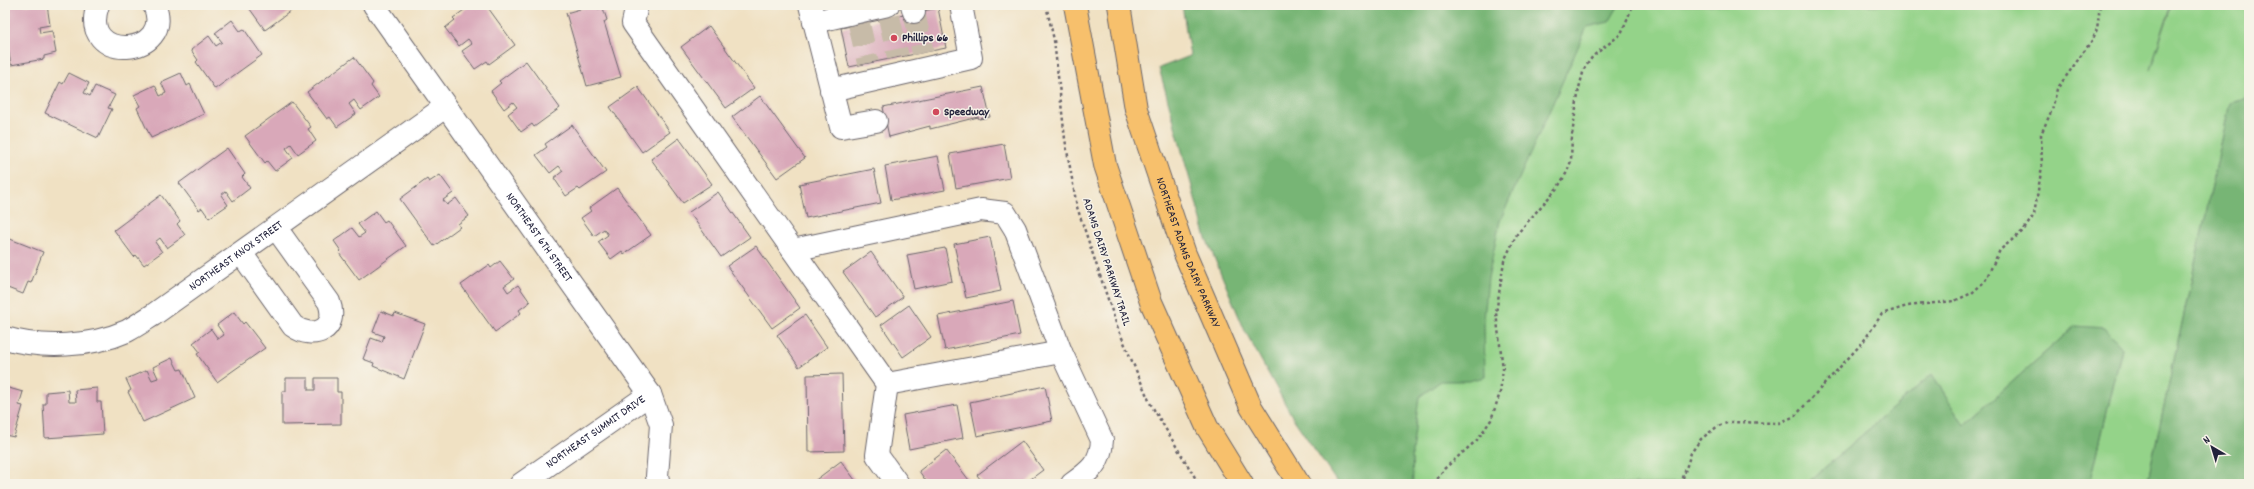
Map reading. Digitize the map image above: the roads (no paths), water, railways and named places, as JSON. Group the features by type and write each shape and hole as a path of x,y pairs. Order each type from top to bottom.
{"main road":[{"path":"1075,5 1105,166 1151,302 1207,427 1242,484"},
{"name":"NORTHEAST ADAMS DAIRY PARKWAY","path":"1119,5 1136,108 1185,254 1250,407 1299,484"}],"street":[{"path":"98,5 95,23 98,32 105,41 123,48 134,48 151,36 156,27 157,17 154,5"},
{"name":"NORTHEAST 6TH STREET","path":"374,5 650,394 661,425 657,476 659,484"},
{"path":"638,5 633,23 887,384 877,455 898,484"},
{"path":"831,90 870,72 925,60 971,58 961,5"},
{"path":"876,121 841,127 812,14 858,18 888,9"},
{"name":"NORTHEAST KNOX STREET","path":"5,338 24,344 61,344 92,342 126,331 154,315 445,107"},
{"path":"793,250 981,210 1005,213 1015,229 1061,352 1102,440 1101,454 1090,471 1072,484"},
{"path":"241,253 293,326 302,332 314,334 324,328 330,321 333,311 329,302 276,228"},
{"path":"887,384 1061,352"},
{"name":"NORTHEAST SUMMIT DRIVE","path":"521,484 650,394"}],"tunnel":[{"path":"914,12 923,53"},
{"path":"889,17 898,57"},
{"path":"859,24 868,63"}],"place":[{"name":"Phillips 66","path":"894,38"},
{"name":"Speedway","path":"936,112"}]}
